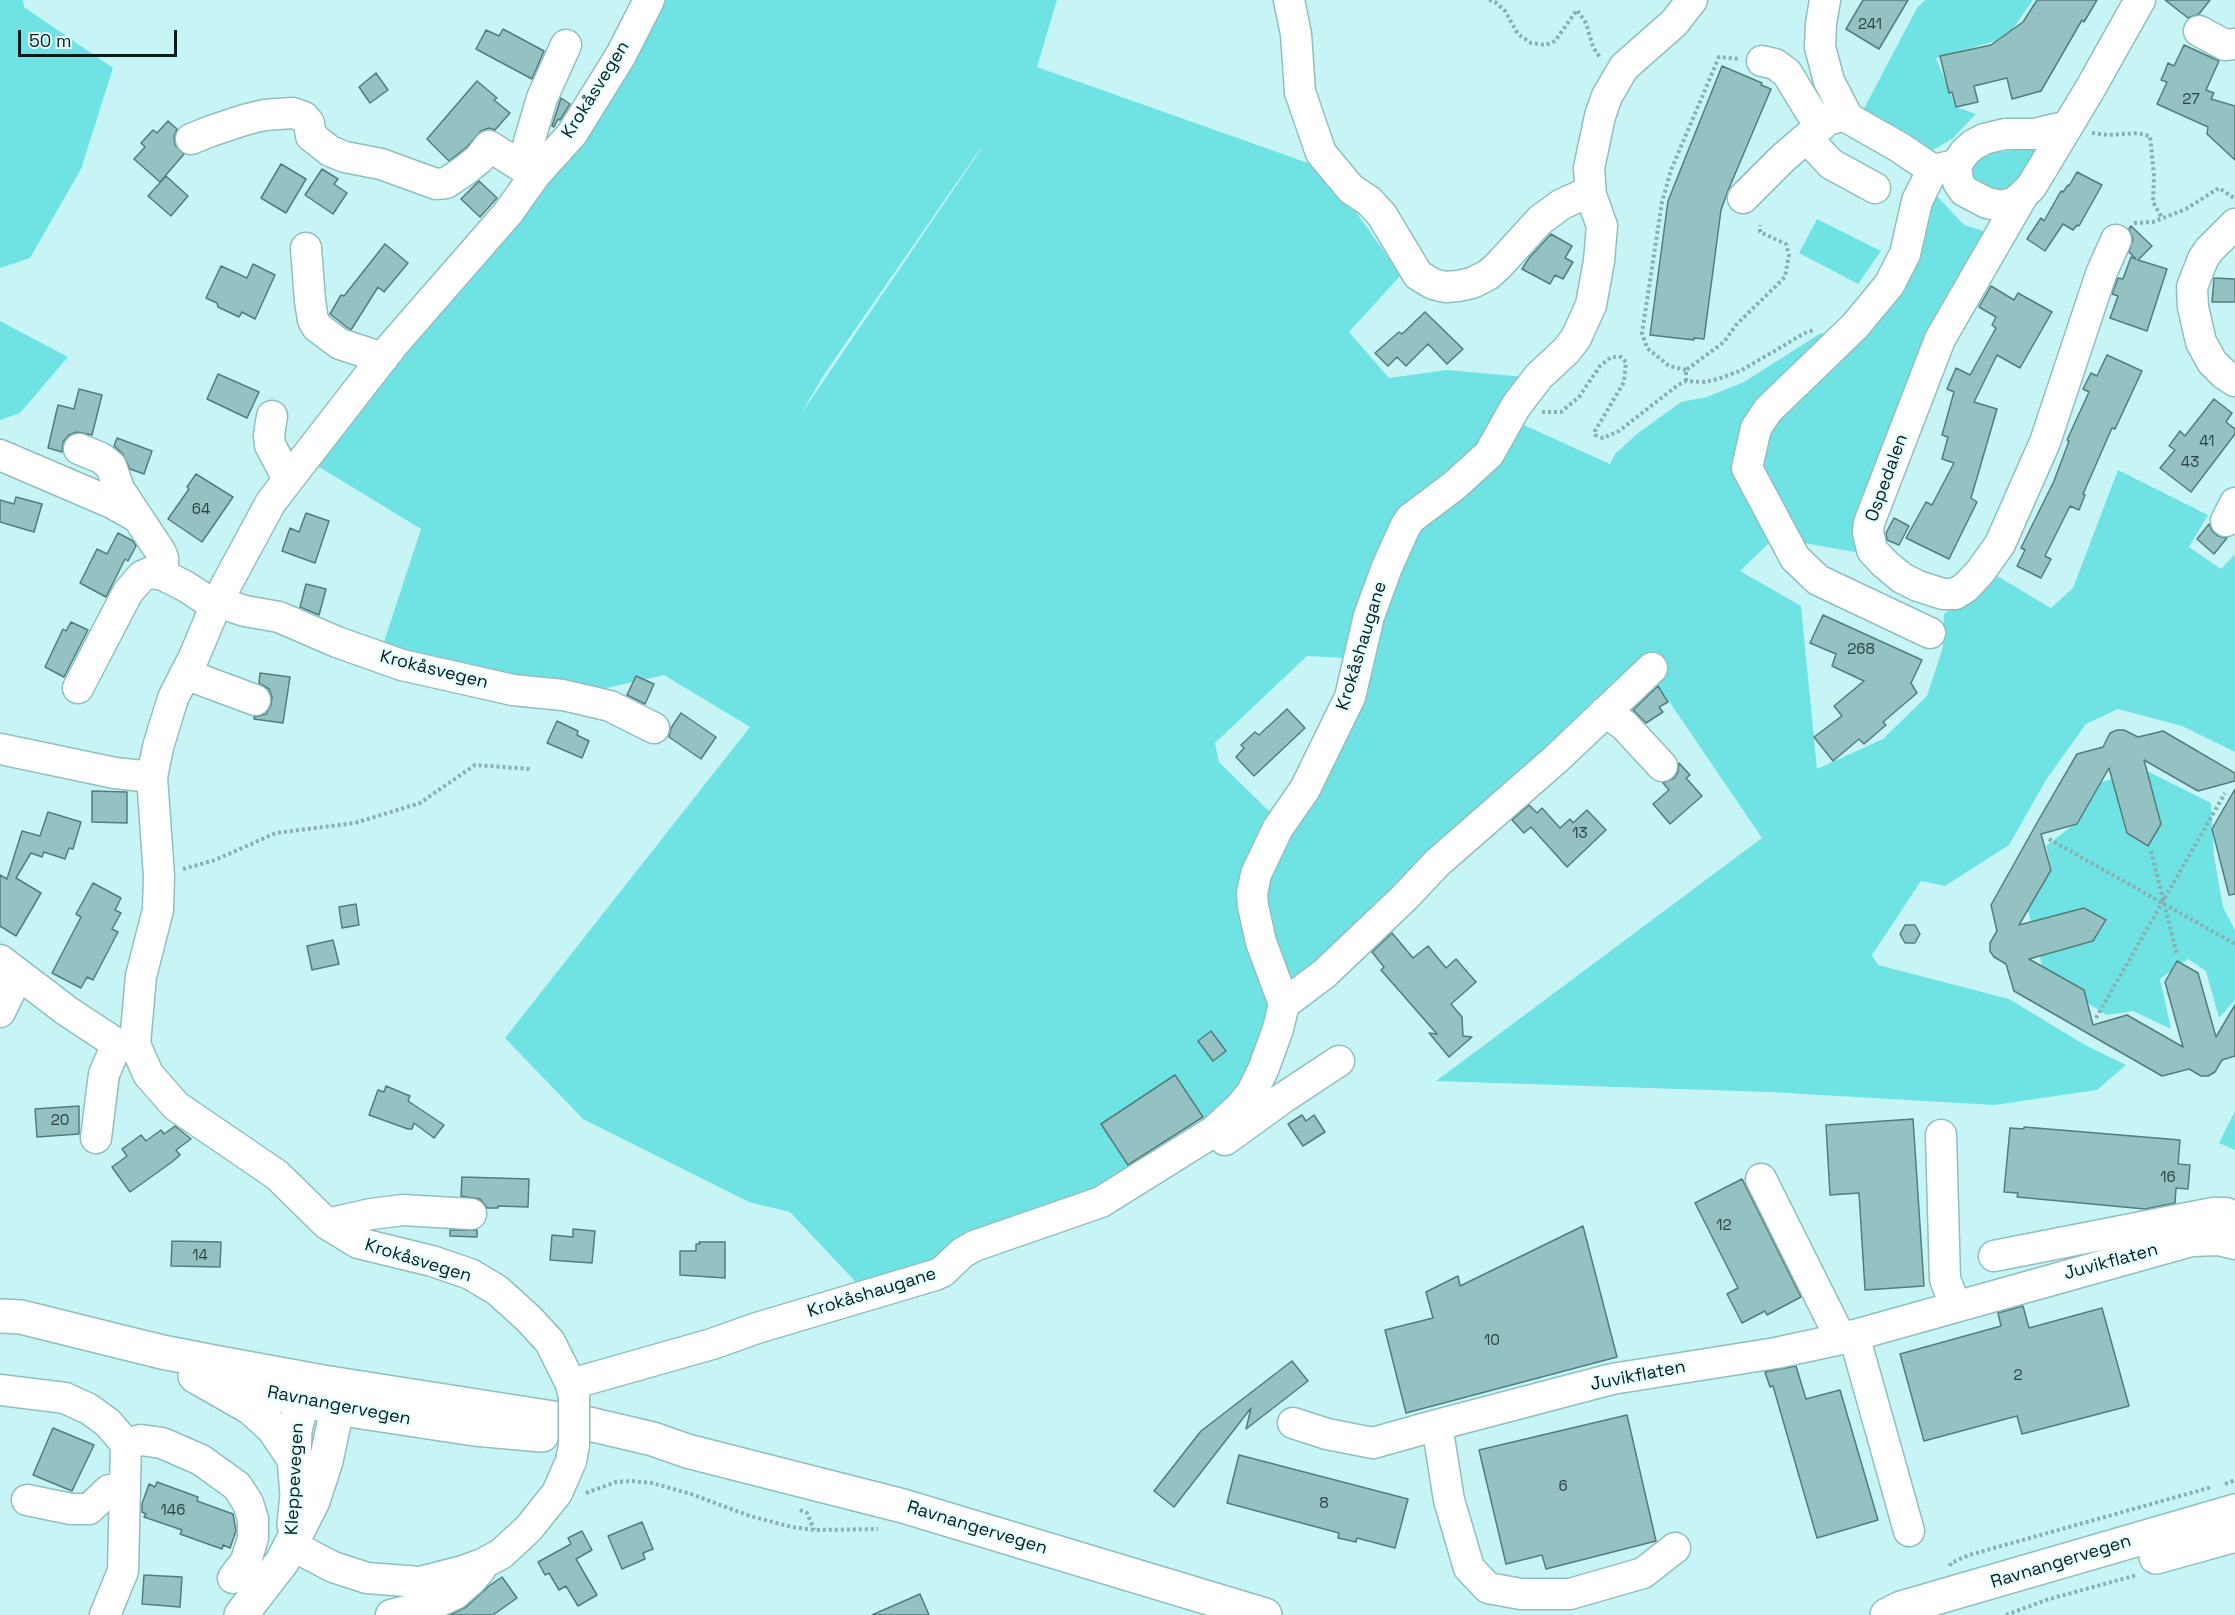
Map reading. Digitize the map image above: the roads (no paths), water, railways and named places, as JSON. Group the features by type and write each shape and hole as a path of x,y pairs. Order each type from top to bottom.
{"main road":[{"name":"Ravnangervegen","path":"0,1318 21,1317 162,1352 320,1397"},
{"name":"Ravnangervegen","path":"0,1318 16,1328 105,1355 195,1376 320,1397 585,1423 903,1506 1265,1615"},
{"path":"195,1376 251,1408 273,1428 294,1459"},
{"name":"Kleppevegen","path":"291,1545 297,1495 294,1459 295,1430 320,1397"},
{"name":"Kleppevegen","path":"241,1615 260,1592 291,1545 314,1501 323,1473 320,1397"},
{"name":"Ravnangervegen","path":"1887,1615 1901,1608 2235,1510"},
{"name":"Ravnangervegen","path":"1935,1615 2235,1535"}],"street":[{"name":"Krokåsvegen","path":"529,170 572,134 585,116 621,55 649,0"},
{"path":"1289,0 1296,34 1300,92 1321,153 1351,189 1369,201 1382,215 1418,275 1432,284 1445,287 1472,283 1488,275 1499,265 1540,220 1562,204 1580,196 1591,195"},
{"name":"Krokåshaugane","path":"573,1391 935,1275 974,1246 1101,1202 1213,1132 1252,1092 1270,1052 1284,1004 1261,942 1252,906 1256,874 1278,828 1305,789 1350,697 1369,616 1405,526 1410,519 1455,485 1489,454 1516,406 1539,376 1566,351 1576,338 1591,305 1599,261 1602,226 1591,195 1589,168 1594,138 1607,96 1624,67 1674,23 1692,0"},
{"path":"1825,0 1820,47 1829,81 1826,125 1816,148 1831,164 1875,188"},
{"name":"Ospedalen","path":"2116,240 2102,274 2045,442 2000,544 1980,572 1955,594 1943,594 1902,578 1872,550 1868,532 1869,523 1940,339 2140,0"},
{"path":"2199,31 2225,45 2235,44"},
{"name":"Krokåsvegen","path":"96,1138 104,1074 126,1044 158,910 159,876 152,777 168,711 215,605 271,502 404,332 508,213 529,170 542,98 566,45"},
{"path":"1762,61 1775,64 1787,73 1810,111 1826,125 1899,147 1945,168 1955,174 1964,191 1987,203 2002,206 2015,202 2023,195"},
{"path":"191,140 211,131 254,118 293,113 304,117 309,123 311,136 330,151 345,157 381,164 436,184 446,183 464,171 480,159 489,146 529,170"},
{"path":"1743,198 1783,158 1826,125"},
{"path":"1930,633 1818,580 1795,558 1747,468 1756,428 1768,410 1855,326 1889,285 1905,254 1917,201 1945,168 1984,139 2005,134 2034,134 2068,125"},
{"path":"2235,224 2209,250 2192,287 2193,307 2201,342 2212,362 2235,381"},
{"path":"306,248 310,301 317,327 340,344 383,358"},
{"path":"272,416 270,446 288,479"},
{"path":"78,688 134,583 149,573 163,575 163,558 160,550 119,489 111,466 101,458 79,449"},
{"path":"0,455 112,503 140,519"},
{"name":"Krokåsvegen","path":"163,575 215,605 279,617 337,642 402,665 513,690 563,695 610,706 654,728"},
{"path":"1284,1004 1324,974 1405,897 1437,863 1556,759 1605,712 1642,681 1652,668"},
{"path":"185,674 255,700"},
{"path":"1605,712 1624,725 1662,766"},
{"path":"0,749 115,773 152,777"},
{"path":"0,763 84,784 110,780 115,773"},
{"path":"0,1012 9,968 126,1044"},
{"name":"Krokåsvegen","path":"126,1044 176,1106 277,1175 327,1224 358,1243 432,1261 470,1274 497,1290 529,1318 549,1342 573,1391 574,1445 571,1461 556,1493 545,1509 501,1554 482,1564 420,1582 394,1581 367,1578 333,1567 291,1545"},
{"path":"1186,1147 1203,1150 1218,1145 1339,1061"},
{"path":"1941,1135 1945,1279 1955,1305"},
{"path":"1761,1179 1848,1337 1909,1531"},
{"name":"Krokåsvegen","path":"327,1224 371,1214 403,1210 471,1214"},
{"name":"Juvikflaten","path":"1293,1423 1327,1434 1373,1443 1612,1379 1776,1353 1848,1337 1955,1305 2098,1251 2213,1213 2226,1213 2234,1226 2234,1243 2218,1240 2191,1241 2169,1258 2098,1251 1994,1256"},
{"path":"0,1390 65,1398 89,1408 108,1423 126,1444 123,1571 105,1615"},
{"path":"1437,1425 1449,1500 1469,1568 1488,1588 1521,1594 1570,1594 1643,1573 1676,1548"},
{"path":"126,1444 141,1440 162,1443 201,1460 237,1486 248,1503 253,1519 253,1538 246,1561 233,1578"},
{"path":"27,1500 71,1509 89,1509 109,1490 126,1488"},
{"name":"Krokåsvegen","path":"391,1615 433,1604 454,1594 478,1574 482,1564"}]}
